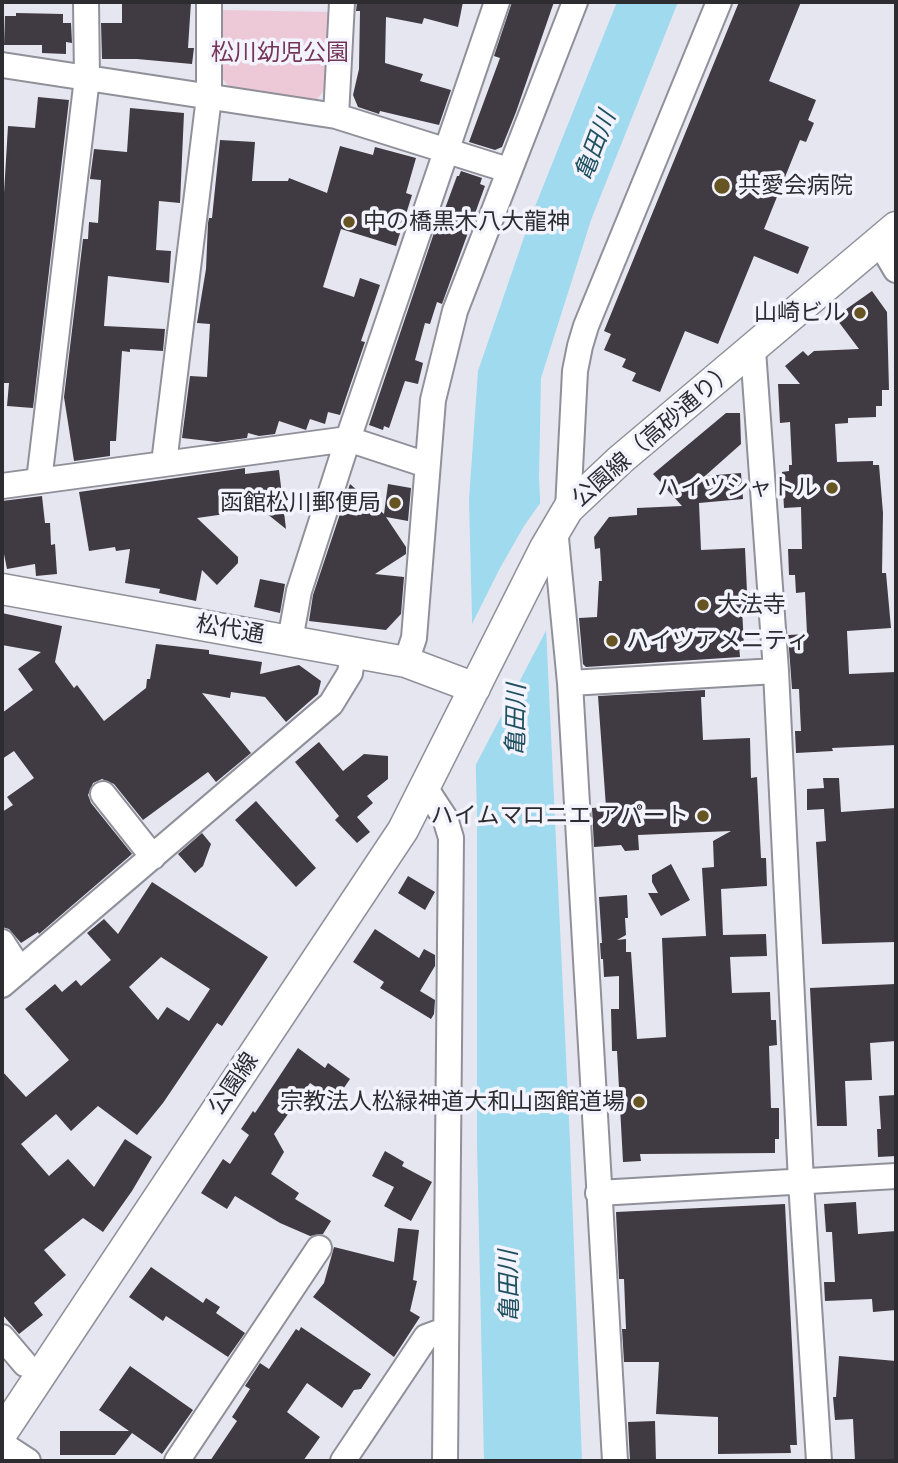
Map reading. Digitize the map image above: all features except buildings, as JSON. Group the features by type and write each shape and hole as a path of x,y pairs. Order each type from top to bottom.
{"street":[{"path":"38,481 87,78 86,2"},
{"path":"164,463 209,97 209,2"},
{"path":"336,116 342,2"},
{"path":"290,640 299,591 348,439 497,2"},
{"path":"406,662 414,638 433,400 455,311 575,2"},
{"path":"615,1461 570,683 556,528 575,371 586,326 719,2"},
{"path":"4,72 87,78 336,116 508,170"},
{"path":"888,235 896,270"},
{"name":"公園線（高砂通り）","path":"456,729 465,685 556,528 620,460 888,235"},
{"path":"753,350 776,671 819,1461"},
{"path":"2,486 348,439 426,465"},
{"name":"松代通","path":"2,589 406,662 465,685"},
{"path":"2,942 11,978 331,704 350,673 353,652"},
{"path":"570,683 776,671"},
{"name":"公園線","path":"2,1433 396,842 456,729"},
{"path":"426,789 445,818 451,838 445,1461"},
{"path":"103,794 153,857"},
{"path":"598,1193 896,1176"},
{"path":"177,1461 319,1248"},
{"path":"343,1461 425,1337 446,1330"},
{"path":"2,1337 25,1364"},
{"path":"2,1444 28,1461"}],"green space":[{"name":"松川幼児公園","path":"222,10 329,12 324,91 315,101 229,87 222,78"}],"water":[{"name":"亀田川","path":"617,2 678,2 591,220 541,378 539,477 582,1461 484,1461 477,1145 477,814 469,500 478,371 532,214"}],"pier":[{"path":"543,499 549,625 472,772 469,626 524,526"}],"place":[{"name":"共愛会病院","path":"722,186"},
{"name":"中の橋黒木八大龍神","path":"349,222"},
{"name":"山崎ビル","path":"860,313"},
{"name":"ハイツシャトル","path":"832,488"},
{"name":"函館松川郵便局","path":"395,503"},
{"name":"大法寺","path":"703,605"},
{"name":"ハイツアメニティ","path":"612,641"},
{"name":"ハイムマロニエ アパート","path":"703,816"},
{"name":"宗教法人松緑神道大和山函館道場","path":"639,1102"}]}
